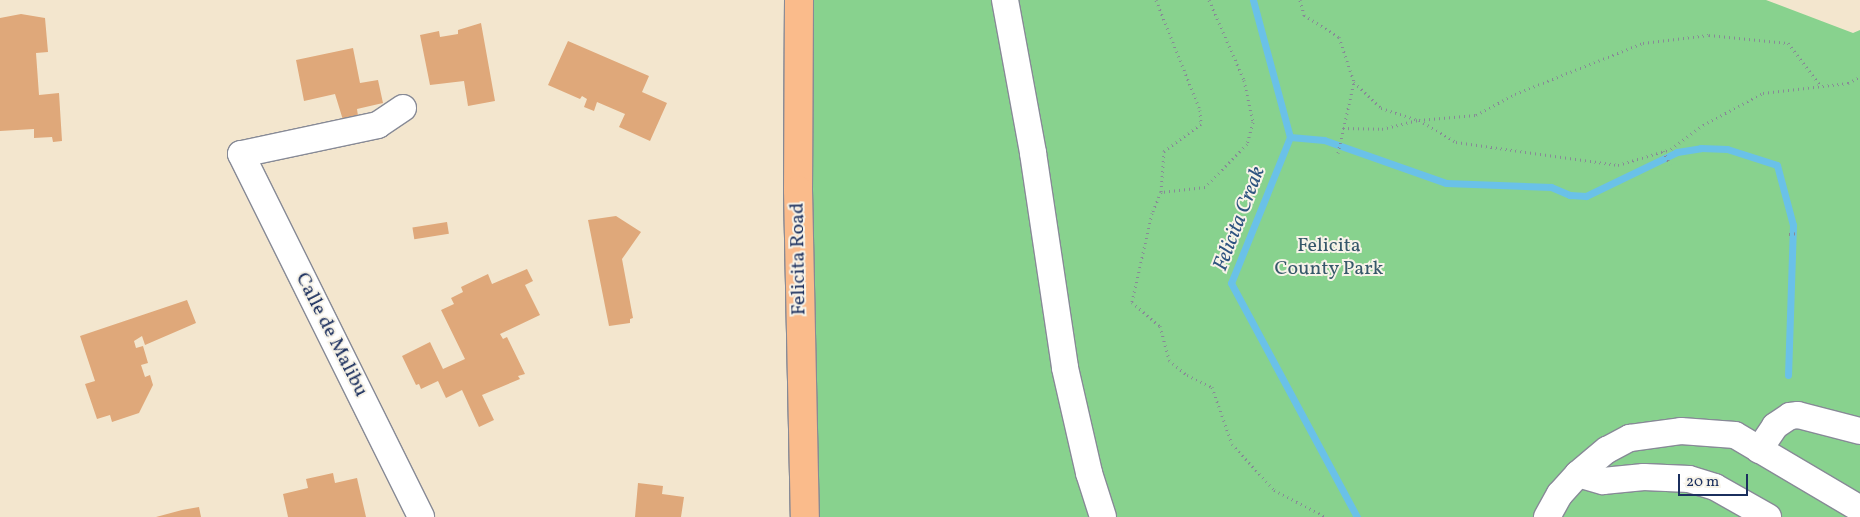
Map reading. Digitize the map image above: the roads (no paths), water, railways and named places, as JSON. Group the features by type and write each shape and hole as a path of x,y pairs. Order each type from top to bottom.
{"main road":[{"name":"Felicita Road","path":"799,0 800,327 805,517"}],"street":[{"path":"1005,0 1032,152 1065,368 1089,473 1103,517"},
{"name":"Calle de Malibu","path":"403,108 378,125 241,154 421,517"},
{"path":"1759,450 1775,426 1790,416 1798,415 1860,431"},
{"path":"1547,517 1560,494 1578,474 1607,450 1630,438 1655,433 1700,432 1735,435 1860,509"},
{"path":"1578,474 1603,482 1644,477 1690,478 1715,487 1768,517"}],"waterway":[{"name":"Felicita Creak","path":"1253,0 1290,137 1231,283 1357,517"},
{"path":"1290,137 1324,140 1446,183 1551,187 1570,195 1586,196 1677,152 1701,148 1727,149 1777,165 1793,225 1788,375"}],"park label":[{"name":"Felicita County Park","path":"1329,258"}]}
